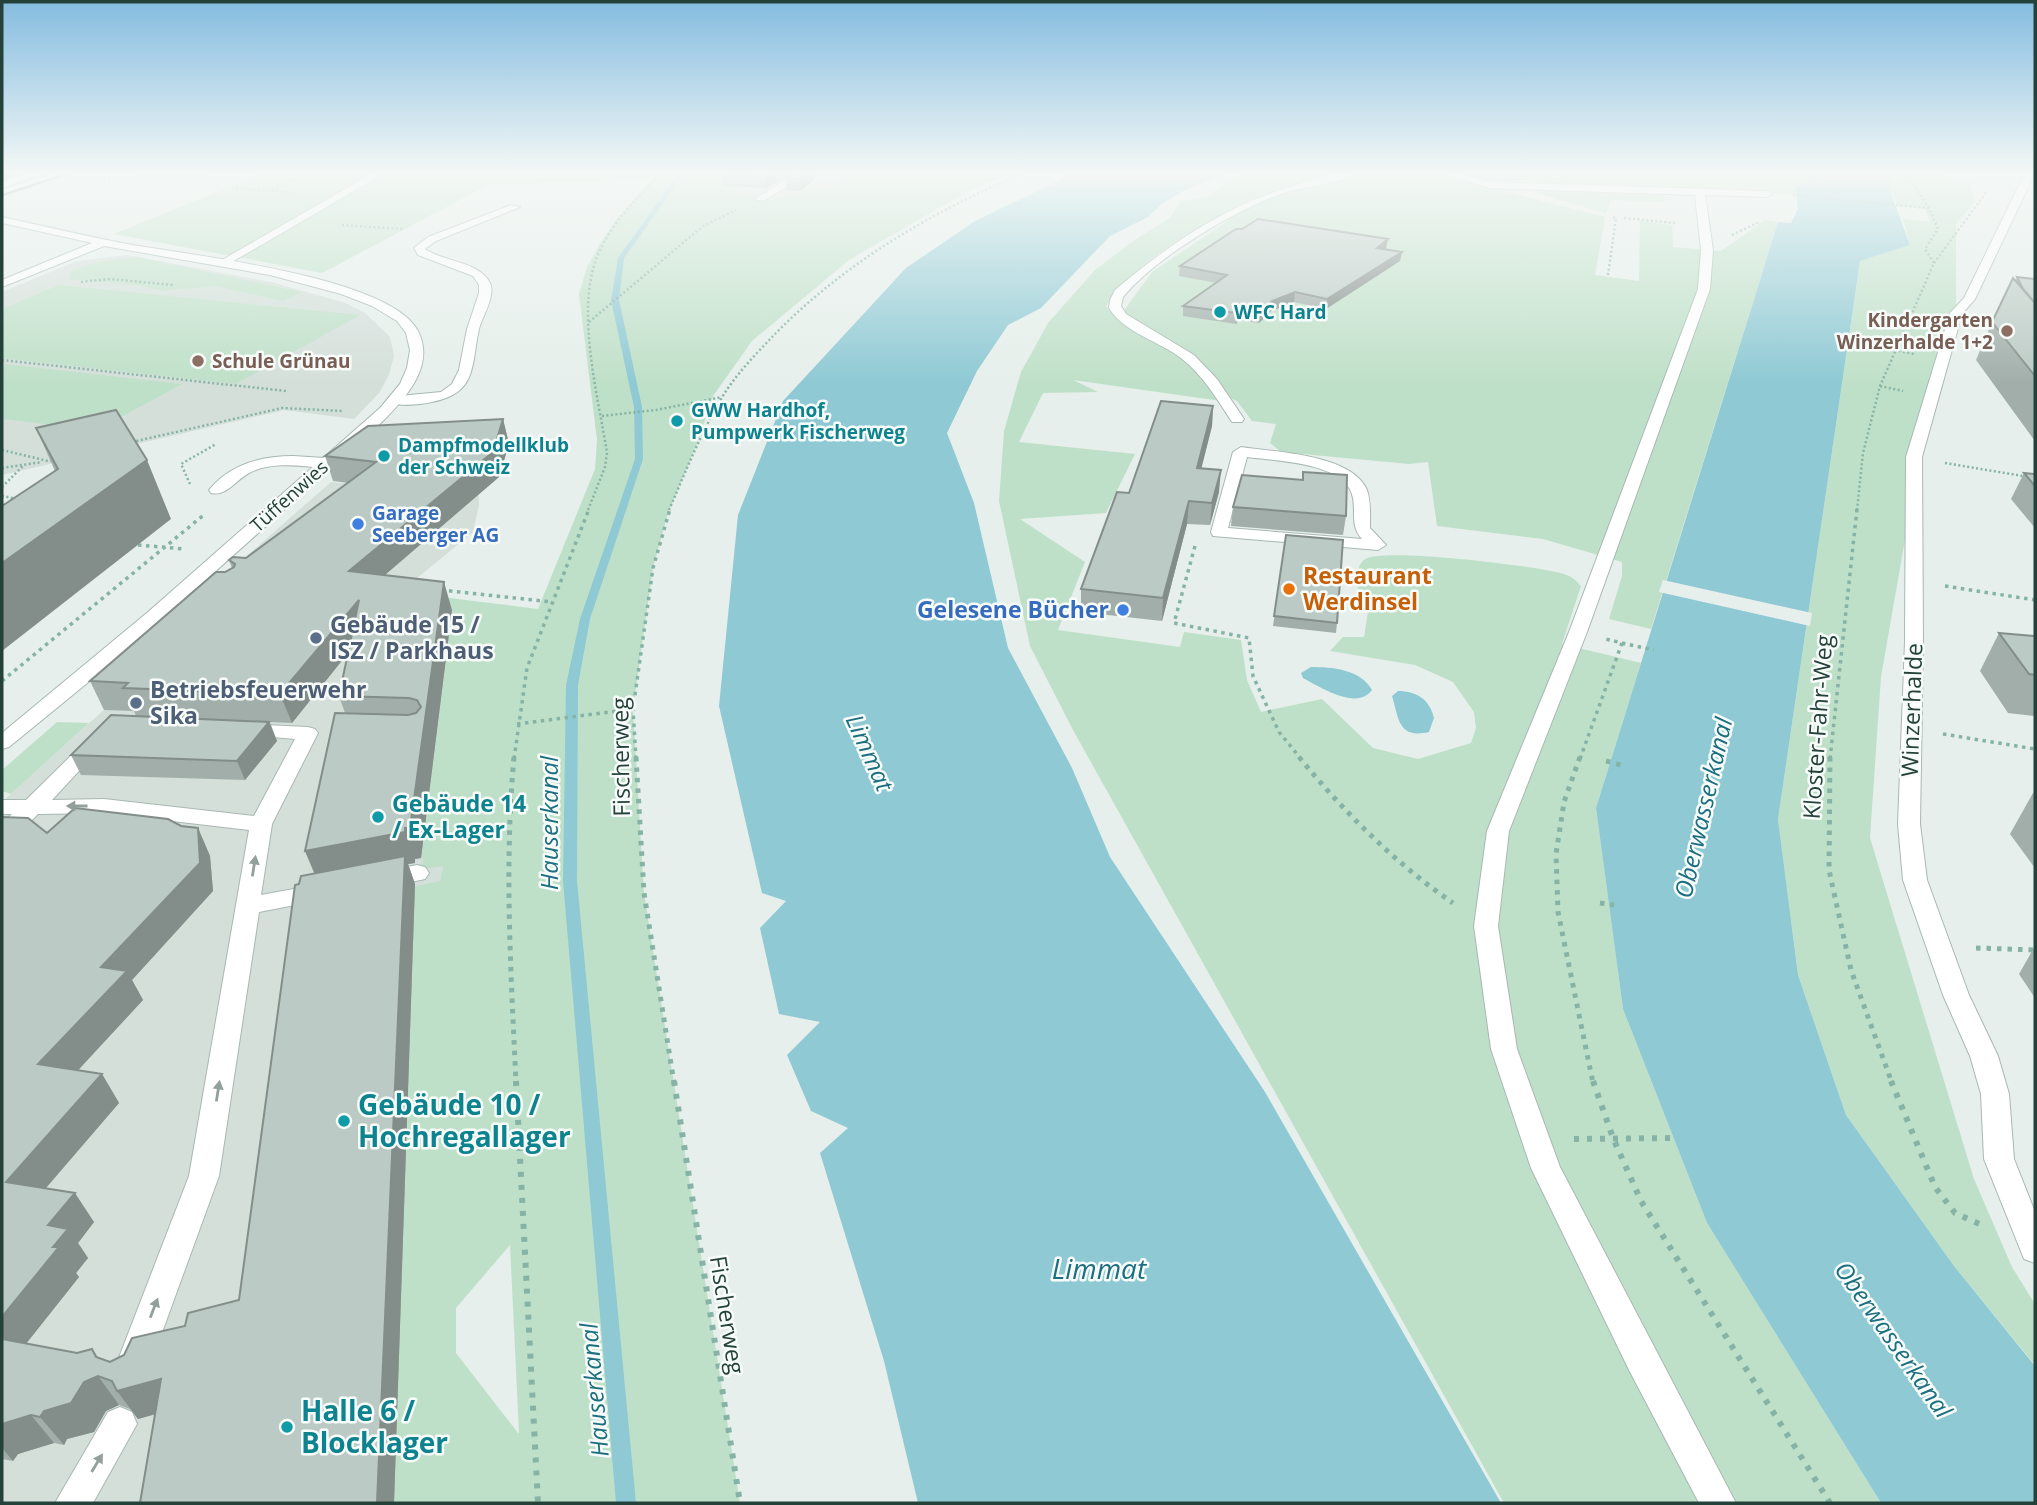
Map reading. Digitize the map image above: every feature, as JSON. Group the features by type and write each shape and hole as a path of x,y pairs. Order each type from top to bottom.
{"street":[{"path":"2,284 101,243"},
{"name":"Tüffenwies","path":"2,743 186,588 380,416 407,385 417,358 415,337 403,320 380,306 312,282 103,243"},
{"path":"221,264 258,243"},
{"path":"394,400 427,399 446,395 458,386 466,370 473,329 485,293 485,285 477,274 425,254 419,248 426,243"},
{"path":"1179,243 1119,293 1114,302 1115,310 1180,352 1202,370 1237,419"},
{"path":"1706,243 1704,289 1578,632 1498,831 1486,926 1504,1049 1546,1168 1617,1311 1718,1503"},
{"name":"Winzerhalde","path":"1996,243 1969,299 1956,313 1913,457 1910,838 1915,880 1937,947 1984,1056 1995,1094 1999,1159 2031,1241"},
{"path":"1241,452 1338,469 1356,483 1361,495 1362,529 1378,545 1219,532 1241,452"},
{"path":"216,490 235,472 249,465 277,461 325,463"},
{"path":"186,588 213,590"},
{"path":"2,830 12,827 113,725"},
{"path":"224,730 335,734"},
{"path":"130,1372 204,1176 261,824 308,733"},
{"path":"2,807 119,807 261,824"},
{"path":"365,883 417,873"},
{"path":"247,906 338,888"},
{"path":"73,1503 120,1424"}],"path":[{"path":"537,1503 508,924 509,814 517,724 527,668 603,478 607,453 589,321 589,293 597,256 605,243"},
{"path":"589,321 682,243"},
{"name":"Fischerweg","path":"740,1503 644,892 634,709 653,568 668,513 697,444 722,397 755,355 809,300 861,259 888,243"},
{"name":"Kloster-Fahr-Weg","path":"1929,243 1925,249 1934,263 1880,386 1863,453 1828,776 1829,870 1851,970 1894,1088 1935,1187 1955,1213 1982,1227 2031,1241"},
{"path":"1934,263 1949,243"},
{"path":"80,282 110,279 173,285"},
{"path":"2,360 286,391"},
{"path":"602,416 656,410 722,397"},
{"path":"130,443 282,408 354,411"},
{"path":"194,493 181,464 216,444"},
{"path":"2,450 48,461"},
{"path":"1913,457 2035,478"},
{"path":"2,487 33,458"},
{"path":"2,468 62,458"},
{"path":"2,496 24,499"},
{"path":"2,681 206,515 200,504"},
{"path":"1219,532 1195,544 1174,623 1249,638 1253,676 1279,732 1336,802 1421,881 1486,926"},
{"path":"138,545 189,549"},
{"path":"1913,580 2035,600"},
{"path":"441,590 552,602"},
{"path":"1578,632 1654,650"},
{"path":"1622,643 1563,802 1556,854 1558,912 1589,1071 1613,1138 1641,1201 1830,1503"},
{"path":"517,724 634,709"},
{"path":"1911,730 2035,749"},
{"path":"1606,761 1621,765"},
{"path":"1600,903 1614,905"},
{"path":"1937,947 2035,950"},
{"path":"1536,1139 1678,1138"}],"shaded area":[{"name":"Schule Grünau","path":"128,255 271,282 346,303 365,313 390,337 394,356 389,375 379,393 354,419 284,410 2,475 2,292 77,261"},
{"path":"478,473 479,505 473,532 416,579 243,559 331,482 361,485"},
{"path":"243,584 509,605 474,710 440,881 420,1503 2,1503 2,802"}],"green space":[{"path":"163,243 378,243 322,273"},
{"path":"600,243 878,243 849,260 752,341 713,396 697,444 668,513 653,568 633,709 644,893 740,1503 394,1503 402,889 440,881 443,866 422,869 421,858 452,610 231,571 538,609 595,469 597,440 579,294 587,267","holes":["510,1245 518,1433 456,1353 456,1308"]},
{"path":"1130,243 1174,243 1136,272 1106,306 1120,321 1182,357 1221,401 1073,380 1098,392 1043,393 1019,442 1135,454 1106,513 1020,519 1085,562 1058,630 1180,647 1184,632 1241,640 1247,680 1261,712 1322,699 1373,748 1418,759 1471,743 1476,728 1474,712 1453,682 1415,665 1330,651 1343,637 1364,637 1371,592 1358,589 1358,573 1365,559 1378,556 1429,556 1567,575 1581,586 1562,644 1641,663 1596,808 1623,1009 1707,1223 1881,1503 1504,1503 1073,730 1030,646 999,501 1004,431 1021,372 1048,323 1095,270"},
{"path":"1195,243 1600,243 1595,275 1639,281 1640,243 1673,243 1673,247 1721,251 1732,243 1771,243 1651,629 1609,619 1622,576 1622,562 1543,539 1437,526 1428,462 1409,464 1281,452 1270,443 1276,424 1252,421 1198,359 1123,312 1152,272"},
{"path":"1956,243 1956,313 1930,396 1881,677 1870,838 1974,1179 2012,1267 2035,1304 2035,1365 1954,1266 1846,1115 1798,975 1778,819 1860,261 1910,245"},
{"path":"136,257 302,292 283,301 215,286 163,291 137,285 69,279 71,271 98,262"},
{"path":"59,285 360,315 236,384 2,358 2,309"},
{"path":"4,364 182,384 97,430 2,419"},
{"path":"57,722 89,723 11,794 2,791 2,770"}],"water":[{"name":"Limmat","path":"942,243 1103,243 1041,308 1008,325 977,371 947,433 974,503 1008,648 1072,768 1110,857 1265,1092 1501,1503 918,1503 884,1361 820,1153 848,1128 811,1111 787,1055 820,1022 779,1014 760,928 786,901 762,893 719,706 738,515 783,401 906,268"},
{"name":"Oberwasserkanal","path":"1771,243 1909,243 1860,261 1778,819 1798,975 1846,1115 1954,1266 2035,1366 2035,1503 1881,1503 1707,1223 1623,1009 1596,808"},
{"path":"1311,667 1353,673 1372,690 1357,698 1338,695 1303,678 1301,673"},
{"path":"1398,691 1417,695 1426,702 1434,718 1429,732 1411,733 1401,725 1392,696"}],"pier":[{"path":"1663,580 1812,613 1810,626 1659,592"}],"building":[{"path":"1214,243 1383,243 1377,248 1402,252 1327,299 1295,292 1272,301 1260,313 1239,309 1236,313 1183,306 1227,275 1180,266"},
{"path":"2017,277 2035,279 2035,303 2023,289"},
{"path":"2013,278 2035,303 2035,376 1992,322"},
{"path":"1161,401 1213,406 1197,468 1221,470 1212,503 1189,501 1163,598 1081,589 1117,492 1129,493"},
{"path":"116,410 147,460 2,563 2,506 58,469 36,428"},
{"path":"503,419 493,452 349,571 444,582 410,828 405,828 405,832 305,851 335,713 408,715 416,713 421,707 417,700 409,698 339,696 359,600 280,694 123,688 128,683 90,681 216,572 225,572 234,567 235,564 229,560 233,557 246,558 376,462 325,456 368,426"},
{"path":"1303,472 1347,475 1346,516 1233,507 1242,475 1303,480"},
{"path":"2024,473 2035,474 2035,486"},
{"path":"1286,535 1343,540 1337,623 1274,616"},
{"path":"1999,633 2035,636 2035,675 2029,674"},
{"path":"111,715 269,722 237,761 71,755"},
{"path":"75,808 168,819 181,826 198,828 200,863 101,967 127,971 38,1064 102,1074 6,1182 75,1193 48,1225 68,1229 53,1247 59,1247 2,1317 2,817 28,818 47,833"},
{"path":"405,856 377,1503 140,1503 161,1379 117,1391 112,1381 98,1376 84,1382 71,1403 44,1411 40,1417 31,1415 2,1424 2,1339 77,1353 92,1349 96,1357 110,1362 124,1355 132,1338 185,1326 188,1313 239,1300 295,885 299,884 301,876"}],"waterway":[{"name":"Hauserkanal","path":"626,1503 570,881 572,685 585,619 639,459 638,407 615,300 621,258 632,243"}],"place":[{"name":"WFC Hard","path":"1220,312"},
{"name":"Kindergarten Winzerhalde 1+2","path":"2007,331"},
{"name":"Schule Grünau","path":"198,361"},
{"name":"GWW Hardhof, Pumpwerk Fischerweg","path":"677,421"},
{"name":"Dampfmodellklub der Schweiz","path":"384,456"},
{"name":"Garage Seeberger AG","path":"358,524"},
{"name":"Restaurant Werdinsel","path":"1289,589"},
{"name":"Gelesene Bücher","path":"1123,610"},
{"name":"Gebäude 15 / ISZ / Parkhaus","path":"316,638"},
{"name":"Betriebsfeuerwehr Sika","path":"136,703"},
{"name":"Gebäude 14 / Ex-Lager","path":"378,817"},
{"name":"Gebäude 10 / Hochregallager","path":"344,1121"},
{"name":"Halle 6 / Blocklager","path":"287,1427"}]}
